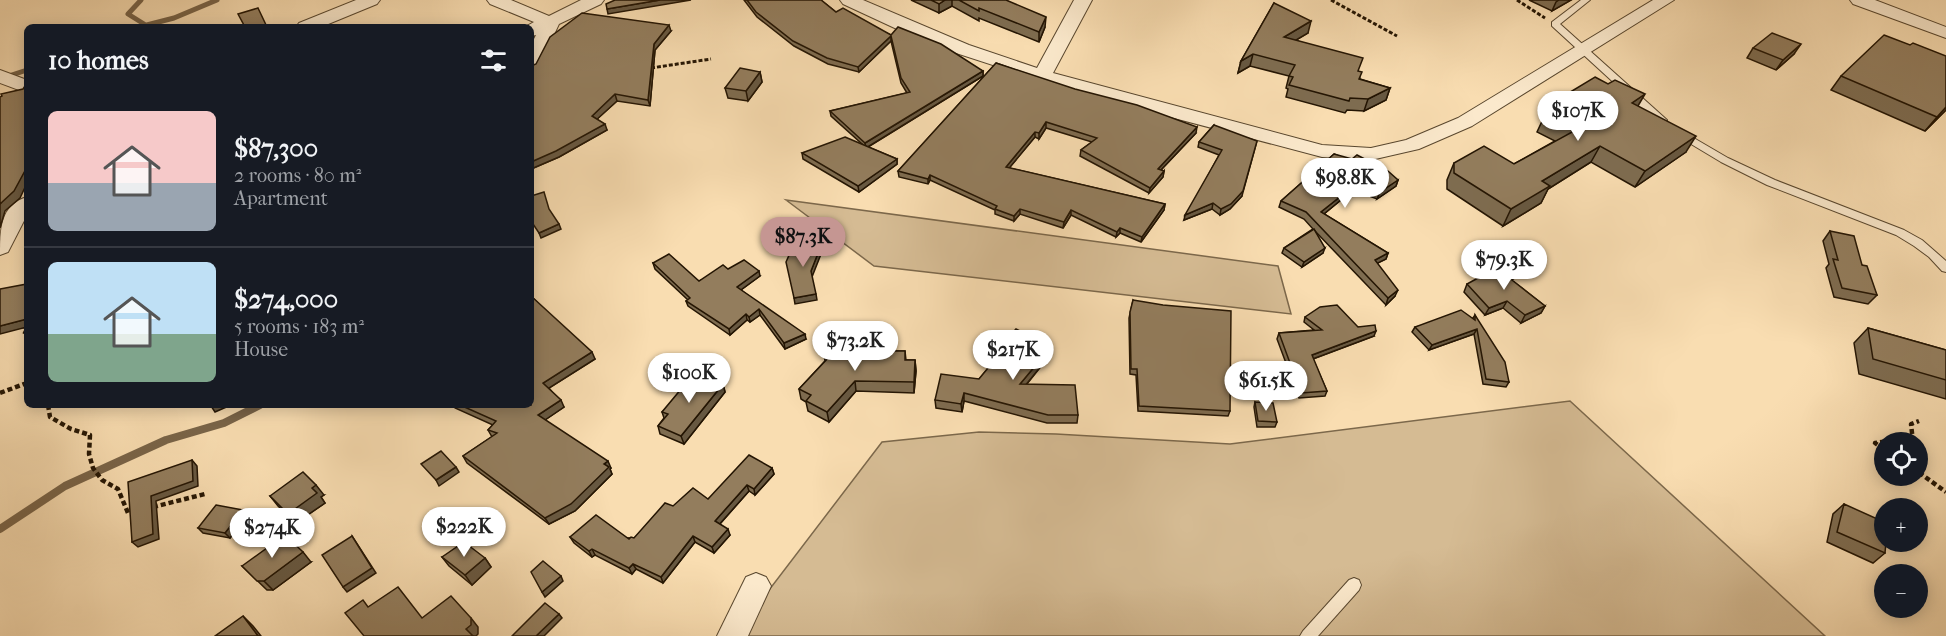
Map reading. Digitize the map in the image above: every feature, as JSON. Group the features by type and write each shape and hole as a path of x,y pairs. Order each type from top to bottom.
{"street":[{"path":"320,24 371,0"},
{"path":"496,0 551,23"},
{"path":"534,30 595,0"},
{"path":"849,0 939,39 1043,75 1322,151 1371,154 1412,145 1465,122 1665,0"},
{"path":"1043,75 1083,0"},
{"path":"1859,0 1946,33"},
{"path":"534,58 551,23"},
{"path":"0,76 24,86"},
{"path":"0,199 24,196"},
{"path":"0,247 15,213 24,206"},
{"path":"732,636 756,586"}],"lane":[{"path":"1586,0 1555,24 1656,117 1716,156 1773,183 1904,236 1931,252 1946,268"},
{"path":"1308,636 1354,585"}],"path":[{"path":"1331,0 1397,36"},
{"path":"1517,0 1555,24"},
{"path":"647,68 711,59"},
{"path":"0,393 24,383"},
{"path":"48,408 50,417 71,429 90,435 87,451 94,472 102,482 118,489 128,513 139,511"},
{"path":"1912,432 1911,424 1919,421"},
{"path":"1928,479 1946,492"},
{"path":"150,508 205,494"}],"shaded area":[{"path":"786,200 1278,266 1291,314 874,266"},
{"path":"1570,401 1825,636 734,636 882,442 979,432 1230,444"}],"building":[{"path":"615,0 660,0 607,9 606,4"},
{"path":"747,0 821,0 836,12 843,8 891,35 898,27 941,44 983,71 865,143 830,111 910,92 901,78 891,36 858,67 827,58 793,41 756,12"},
{"path":"931,0 945,0 939,4"},
{"path":"959,0 1006,0 1046,17 1039,32 979,8 979,11"},
{"path":"1274,3 1311,21 1284,37 1363,58 1358,71 1362,72 1359,79 1390,88 1368,99 1350,98 1349,101 1289,85 1293,77 1289,76 1295,65 1253,54 1241,61"},
{"path":"258,8 266,24 243,24 238,14"},
{"path":"582,13 669,25 654,44 648,100 615,94 592,116 605,124 534,161 534,65 550,37"},
{"path":"1772,33 1801,44 1783,60 1753,48"},
{"path":"1884,35 1946,56 1946,107 1937,117 1841,76"},
{"path":"996,63 1075,89 1137,105 1197,127 1158,169 1164,171 1150,188 1081,150 1097,138 1046,122 1039,133 1035,132 1006,167 1165,204 1142,237 1120,228 1117,232 1071,210 1064,222 1020,209 1014,216 995,209 997,206 930,175 928,179 898,171"},
{"path":"740,68 760,72 746,91 725,88"},
{"path":"1595,77 1608,84 1615,80 1645,94 1632,103 1696,136 1645,171 1600,146 1542,181 1550,186 1511,209 1454,173 1454,163 1484,146 1514,164 1574,131 1545,115 1568,100 1562,97"},
{"path":"24,88 24,173 14,191 0,204 0,97 1,94"},
{"path":"1214,125 1257,141 1243,191 1231,204 1221,209 1213,203 1185,215 1222,150 1199,142"},
{"path":"845,137 897,159 858,186 802,153"},
{"path":"1334,154 1352,159 1357,155 1388,171 1398,180 1380,192 1356,184 1321,212 1388,253 1375,260 1398,290 1388,298 1306,212 1281,201"},
{"path":"544,192 549,209 559,224 539,233 534,226 534,195"},
{"path":"1314,229 1325,248 1304,262 1284,248"},
{"path":"1830,231 1854,236 1862,265 1867,266 1877,295 1842,288 1833,259 1838,260"},
{"path":"804,241 822,243 811,271 816,294 794,298 786,262 795,242 803,243"},
{"path":"669,254 699,281 723,265 728,269 744,260 759,271 737,287 805,334 784,343 759,309 749,317 746,314 729,329 686,301 690,298 653,263"},
{"path":"1500,266 1516,277 1512,280 1545,306 1525,315 1507,301 1489,308 1467,284"},
{"path":"24,285 24,320 0,326 0,289"},
{"path":"534,299 592,352 543,383 561,400 538,415 608,461 604,464 609,467 571,504 545,518 463,456 497,433 488,430 496,421 467,408 534,408"},
{"path":"1133,300 1231,311 1230,411 1139,406 1137,369 1131,369 1130,312"},
{"path":"1337,305 1358,327 1375,325 1376,331 1312,355 1327,391 1301,393 1279,333 1322,330 1305,317 1320,307"},
{"path":"1461,310 1475,320 1475,315 1505,362 1509,382 1486,379 1477,329 1432,345 1415,327"},
{"path":"1868,328 1946,350 1946,380 1873,359"},
{"path":"1016,329 1051,347 1020,384 1075,385 1078,415 1048,415 964,393 961,404 935,400 941,374 979,379 1003,350 999,348"},
{"path":"851,336 872,351 905,351 905,360 915,360 914,382 855,381 827,412 806,401 811,395 799,389 828,358 824,355"},
{"path":"692,376 700,380 702,376 723,384 681,436 658,426 668,414 662,412"},
{"path":"1255,402 1273,403 1277,422 1258,421"},
{"path":"441,451 456,467 436,480 421,464"},
{"path":"749,455 772,468 754,489 747,485 715,521 728,529 712,547 693,536 661,577 633,564 629,568 592,549 589,551 570,537 596,515 629,539 634,538 665,503 673,506 693,488 708,499"},
{"path":"192,460 193,481 151,496 153,534 132,542 128,482"},
{"path":"303,472 316,485 312,488 317,493 288,514 270,496"},
{"path":"1844,504 1874,518 1874,548 1837,532"},
{"path":"216,505 243,510 225,533 198,528"},
{"path":"285,535 303,552 264,581 257,581 242,566"},
{"path":"352,536 372,568 343,587 322,555"},
{"path":"464,542 485,558 465,575 442,557"},
{"path":"543,561 561,576 542,592 531,572"},
{"path":"398,587 422,618 451,596 471,618 471,625 466,629 473,636 364,636 345,613 363,600 368,607"},
{"path":"545,603 559,614 536,636 512,636"},
{"path":"243,616 258,636 215,636"}],"waterway":[{"path":"141,0 128,14 144,24"},
{"path":"151,24 174,18 217,0"},
{"path":"0,79 24,71"},
{"path":"0,529 65,486 166,440 224,423 254,408"}]}
